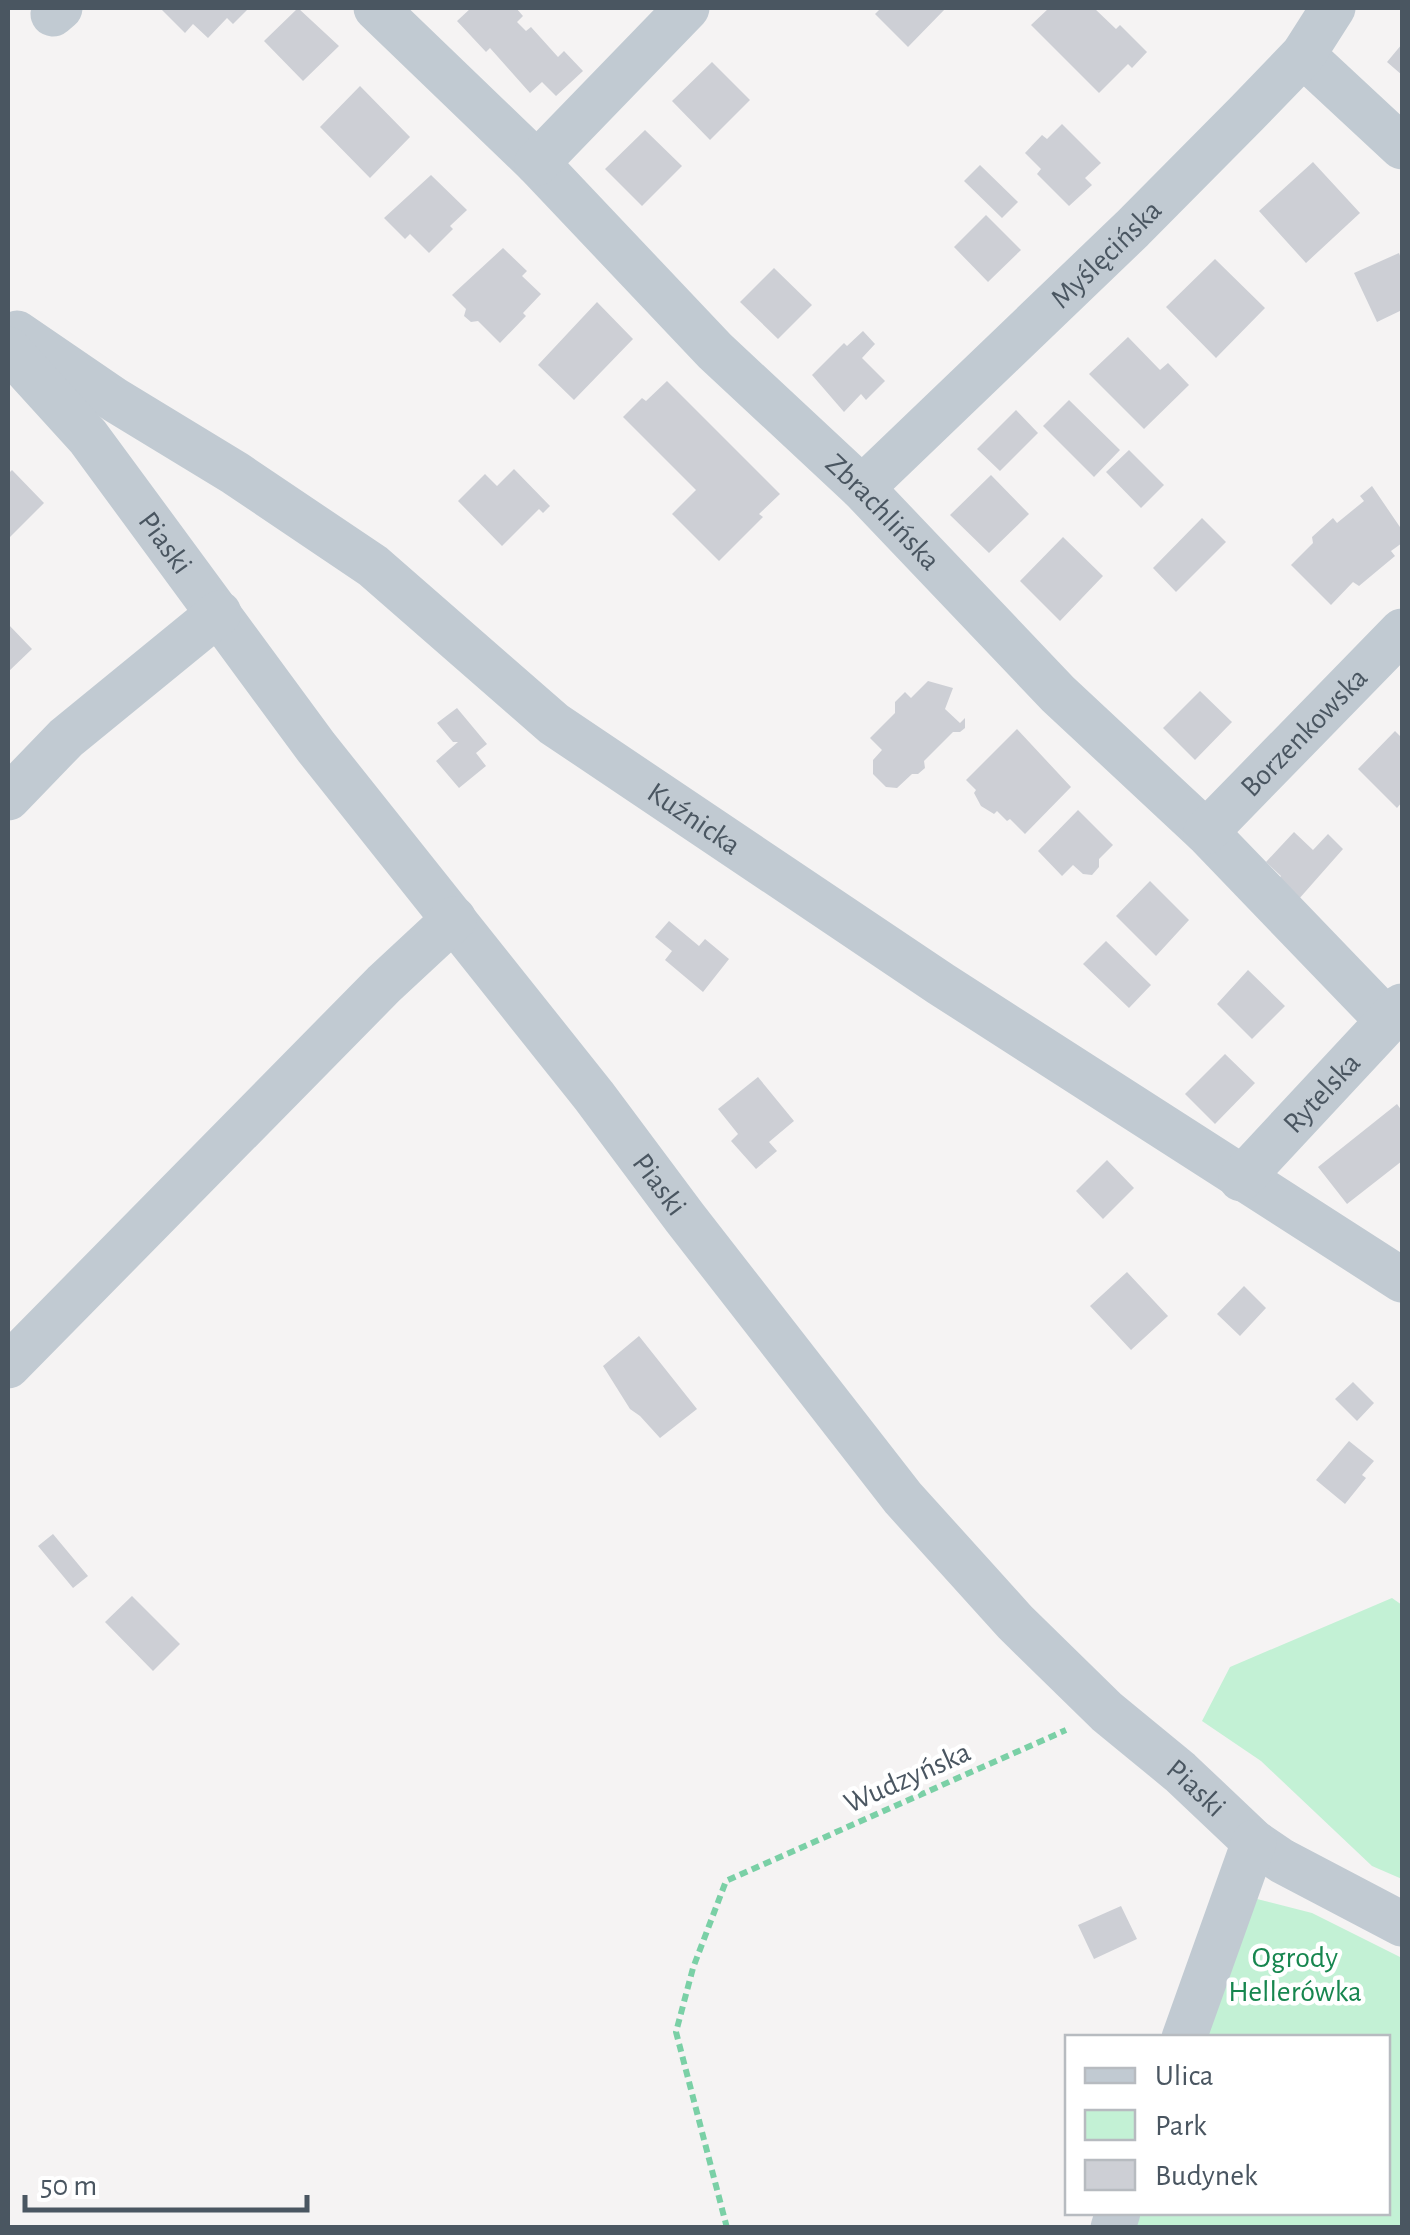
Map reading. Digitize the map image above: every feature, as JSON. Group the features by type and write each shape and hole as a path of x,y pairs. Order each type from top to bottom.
{"street":[{"name":"Zbrachlińska","path":"376,8 537,162 715,351 862,488 1058,694 1395,1014"},
{"path":"537,162 687,8"},
{"name":"Myślęcińska","path":"862,488 1132,230 1302,54 1333,8"},
{"path":"1302,54 1402,148"},
{"name":"Kuźnicka","path":"8,326 115,400 235,472 373,566 554,724 941,984 1402,1280"},
{"name":"Piaski","path":"8,349 88,437 316,746 594,1096 903,1498 1015,1622 1107,1712 1180,1772 1254,1842 1282,1861 1402,1924"},
{"path":"8,798 66,738 218,613"},
{"name":"Borzenkowska","path":"1206,832 1402,631"},
{"path":"8,1366 384,984 454,919"},
{"name":"Rytelska","path":"1241,1179 1395,1014"},
{"path":"1185,2035 1254,1842"}],"path":[{"name":"Wudzyńska","path":"727,2228 676,2032 693,1968 726,1881 1107,1712"}],"green space":[{"path":"1392,1598 1402,1605 1402,1879 1372,1866 1261,1761 1202,1721 1230,1667"},
{"name":"Ogrody Hellerówka","path":"1257,1899 1312,1913 1402,1958 1402,2227 1133,2228 1138,2215 1390,2215 1390,2035 1206,2035"}],"building":[{"path":"160,8 249,8 233,24 227,18 208,38 193,24 185,33"},
{"path":"298,8 339,46 303,81 264,41"},
{"path":"471,8 516,8 523,16 517,22 526,31 531,27 558,57 564,51 583,71 556,96 542,82 530,93 490,48 486,52 457,21"},
{"path":"881,8 945,9 908,47 875,14"},
{"path":"1049,8 1094,8 1116,29 1120,25 1147,52 1132,68 1128,64 1099,93 1031,25"},
{"path":"1402,44 1402,75 1387,62"},
{"path":"712,62 750,100 710,140 672,101"},
{"path":"360,86 410,137 370,178 320,127"},
{"path":"1062,124 1101,163 1085,178 1092,185 1069,206 1037,174 1041,169 1025,153 1042,135 1047,139"},
{"path":"645,130 682,166 642,206 605,169"},
{"path":"1313,162 1360,213 1306,263 1259,211"},
{"path":"980,165 1018,202 1002,218 964,181"},
{"path":"431,175 467,210 429,253 410,234 405,239 384,218"},
{"path":"986,215 1021,250 988,282 954,247"},
{"path":"503,248 527,271 522,276 541,294 500,343 478,321 471,322 464,316 466,309 452,295"},
{"path":"1399,253 1402,310 1377,322 1354,273"},
{"path":"1215,259 1265,308 1216,358 1166,307"},
{"path":"774,268 812,305 778,339 740,302"},
{"path":"597,302 633,339 574,400 538,365"},
{"path":"863,331 875,344 862,358 885,381 866,400 861,394 844,412 812,375 844,343 847,346"},
{"path":"1128,337 1160,370 1168,363 1189,385 1144,429 1089,374"},
{"path":"667,381 780,494 719,561 672,514 696,490 623,417"},
{"path":"1069,400 1120,450 1094,477 1043,426"},
{"path":"1016,410 1038,433 1000,471 977,449"},
{"path":"1129,450 1164,485 1141,508 1106,472"},
{"path":"514,469 550,506 543,513 539,509 502,546 458,501 485,474 497,486"},
{"path":"12,470 44,503 8,539 8,474"},
{"path":"991,475 1029,514 989,553 950,515"},
{"path":"1372,486 1402,530 1402,543 1391,551 1395,556 1359,586 1353,582 1331,605 1291,565 1313,543 1312,537 1333,518 1337,523 1364,501 1360,496"},
{"path":"1202,518 1226,542 1176,592 1153,568"},
{"path":"1063,537 1103,576 1060,621 1020,581"},
{"path":"8,624 32,649 8,672"},
{"path":"928,681 953,688 945,709 960,723 965,718 965,728 953,732 924,761 925,768 918,774 912,774 897,788 886,787 873,774 873,760 882,750 870,738 895,713 895,702 905,692 911,698"},
{"path":"1200,691 1232,722 1195,760 1163,728"},
{"path":"457,708 487,744 476,753 486,766 459,788 436,761 458,742 453,742 437,723"},
{"path":"1017,729 1071,787 1025,834 1010,819 1007,821 997,811 994,814 981,806 976,790 966,780"},
{"path":"1395,731 1402,738 1402,802 1397,808 1358,769"},
{"path":"1078,810 1113,845 1099,859 1099,867 1092,875 1083,874 1073,865 1062,876 1038,851"},
{"path":"1294,832 1313,850 1328,834 1343,849 1298,900 1266,862"},
{"path":"1150,881 1189,920 1156,956 1116,916"},
{"path":"669,921 699,946 705,939 729,959 703,992 665,960 672,951 655,937"},
{"path":"1106,941 1151,985 1129,1008 1083,964"},
{"path":"1248,970 1285,1006 1252,1039 1217,1004"},
{"path":"1225,1054 1255,1083 1215,1124 1185,1094"},
{"path":"758,1077 794,1121 769,1142 777,1151 756,1169 731,1141 738,1134 718,1109"},
{"path":"1397,1104 1402,1111 1402,1161 1347,1204 1318,1167"},
{"path":"1107,1160 1134,1188 1103,1219 1076,1191"},
{"path":"1127,1272 1168,1316 1131,1350 1090,1306"},
{"path":"1244,1286 1266,1308 1240,1336 1217,1314"},
{"path":"639,1336 697,1409 660,1438 630,1409 603,1366"},
{"path":"1353,1382 1374,1403 1357,1421 1335,1399"},
{"path":"1349,1441 1374,1461 1345,1504 1316,1480"},
{"path":"53,1534 88,1576 73,1588 38,1546"},
{"path":"132,1596 180,1644 153,1671 105,1622"},
{"path":"1121,1906 1137,1939 1094,1959 1078,1925"}]}
